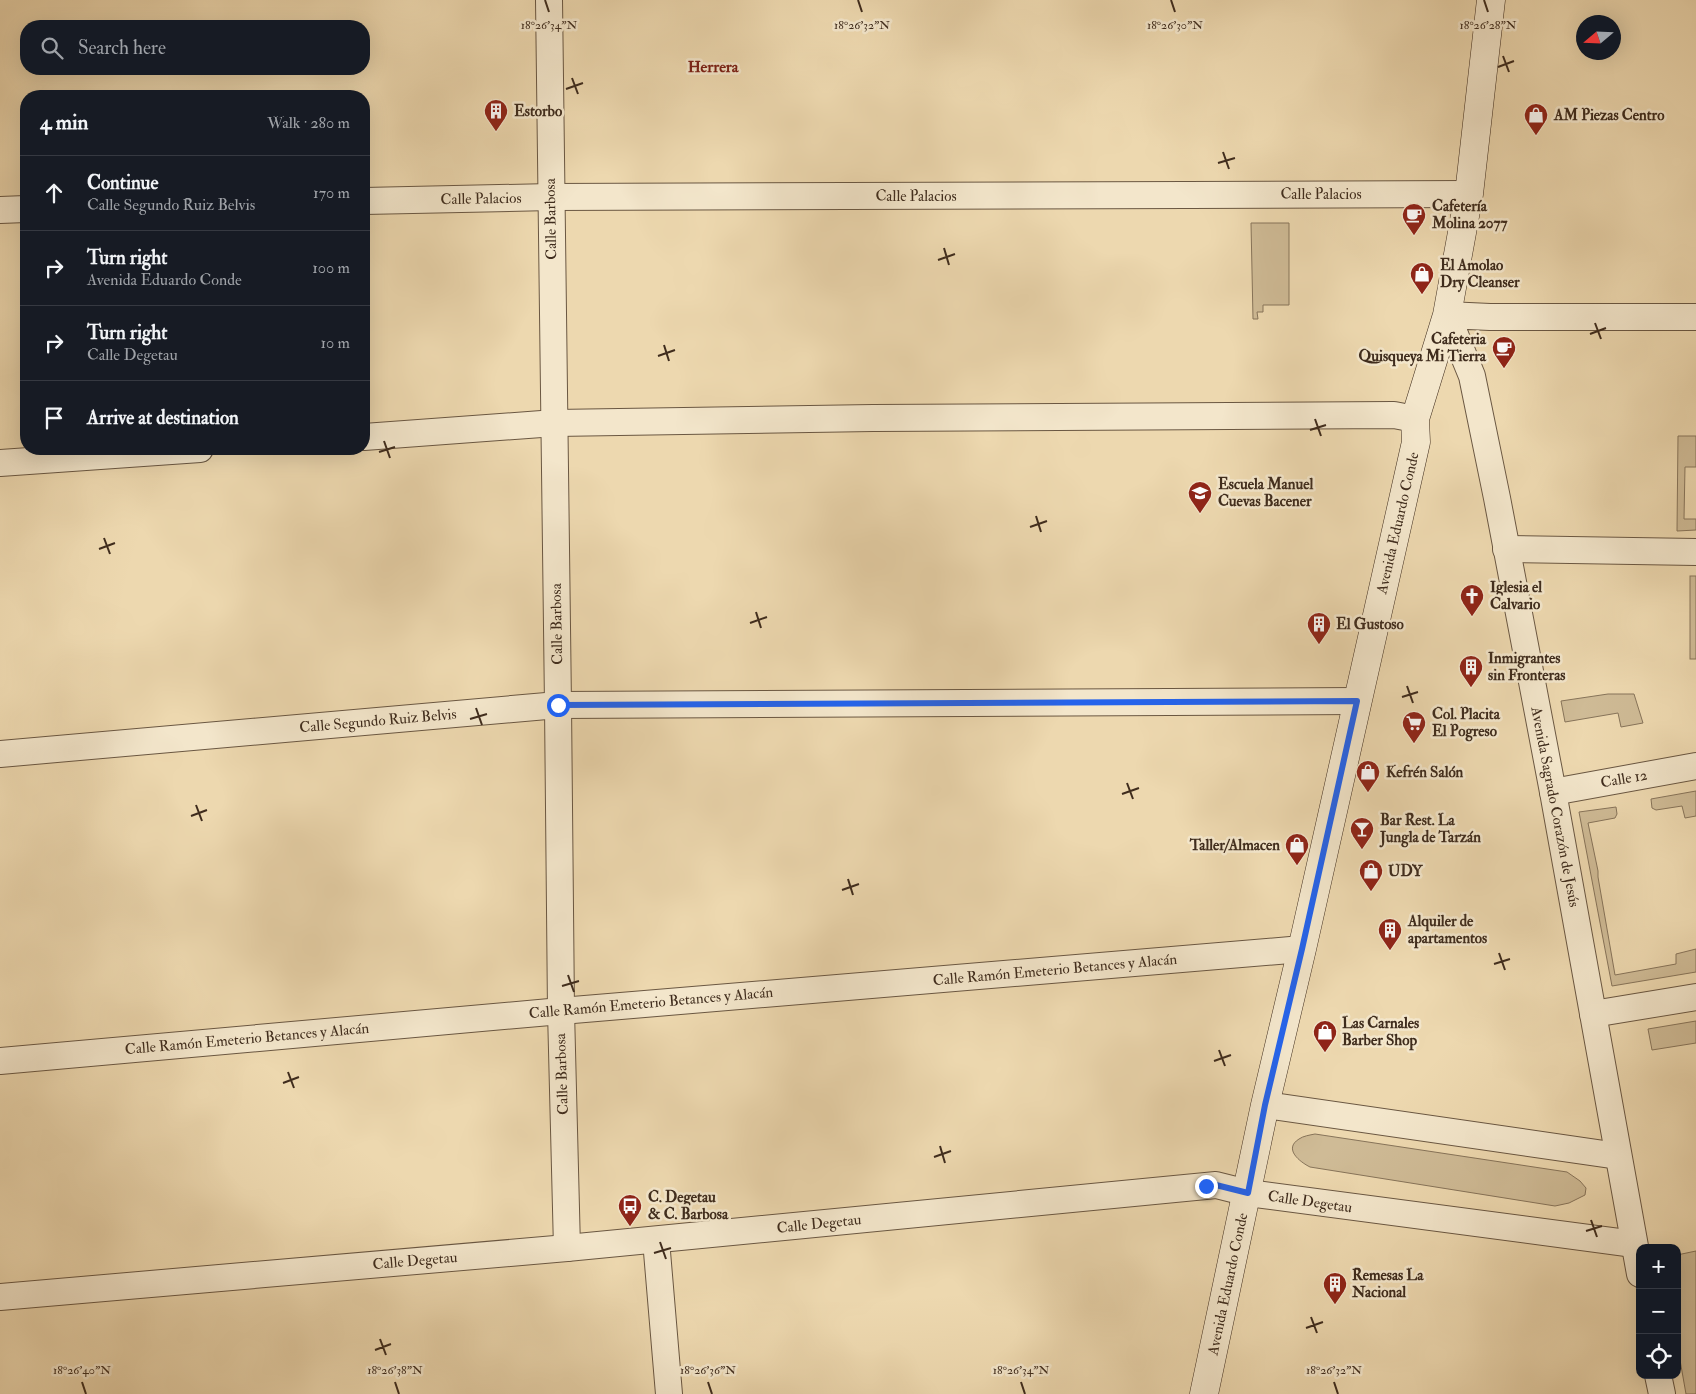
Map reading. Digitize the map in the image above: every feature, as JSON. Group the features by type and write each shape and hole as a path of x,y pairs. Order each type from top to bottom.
{"street":[{"name":"Calle Barbosa","path":"549,0 561,1011 567,1248"},
{"name":"Avenida Eduardo Conde","path":"1204,1394 1248,1193 1265,1105 1416,442 1415,419 1447,315 1469,194 1491,0"},
{"name":"Calle Palacios","path":"370,201 551,197 1469,194"},
{"path":"0,210 20,209"},
{"path":"1447,315 1490,317 1696,317"},
{"name":"Avenida Sagrado Corazón de Jesús","path":"1447,315 1472,376 1553,792 1636,1254"},
{"path":"370,437 555,424 874,418 1394,415 1415,419"},
{"path":"0,463 114,455"},
{"path":"1506,549 1696,552"},
{"name":"Calle Segundo Ruiz Belvis","path":"0,754 558,705 1357,701"},
{"name":"Calle 12","path":"1553,792 1696,766"},
{"name":"Calle Ramón Emeterio Betances y Alacán","path":"0,1061 561,1011 1302,949"},
{"path":"1593,1014 1696,997"},
{"path":"1265,1105 1618,1156"},
{"name":"Calle Degetau","path":"0,1297 656,1240 1216,1185 1248,1193 1634,1244"},
{"path":"656,1240 669,1394"},
{"path":"1659,1379 1662,1394"}],"shaded area":[{"path":"1251,223 1289,223 1289,305 1263,305 1263,312 1257,312 1258,319 1253,319"},
{"path":"1678,436 1696,436 1696,467 1685,467 1684,519 1696,519 1696,530 1677,531"},
{"path":"1690,576 1696,576 1696,659 1690,659"},
{"path":"1608,694 1634,694 1643,723 1621,727 1618,713 1565,722 1561,701"},
{"path":"1696,791 1696,816 1685,818 1682,806 1656,810 1652,808 1651,799"},
{"path":"1616,807 1617,814 1615,818 1588,823 1615,975 1676,964 1676,954 1696,949 1696,972 1612,986 1579,812"},
{"path":"1696,1021 1696,1043 1652,1050 1648,1029"},
{"path":"1315,1134 1567,1172 1586,1188 1585,1195 1569,1203 1555,1206 1310,1167 1298,1159 1293,1151 1293,1147 1294,1143 1301,1138"},
{"path":"1696,1251 1696,1394 1686,1394 1681,1366 1681,1254"}],"place":[{"name":"Estorbo","path":"496,132"},
{"name":"AM Piezas Centro","path":"1536,136"},
{"name":"Cafetería Molina 2077","path":"1414,236"},
{"name":"El Amolao Dry Cleanser","path":"1422,295"},
{"name":"Cafeteria Quisqueya Mi Tierra","path":"1504,369"},
{"name":"Escuela Manuel Cuevas Bacener","path":"1200,514"},
{"name":"Iglesia el Calvario","path":"1472,617"},
{"name":"El Gustoso","path":"1319,645"},
{"name":"Inmigrantes sin Fronteras","path":"1471,688"},
{"name":"Col. Placita El Pogreso","path":"1414,744"},
{"name":"Kefrén Salón","path":"1368,793"},
{"name":"Bar Rest. La Jungla de Tarzán","path":"1362,850"},
{"name":"Taller/Almacen","path":"1297,866"},
{"name":"UDY","path":"1371,892"},
{"name":"Alquiler de apartamentos","path":"1390,951"},
{"name":"Las Carnales Barber Shop","path":"1325,1053"},
{"name":"C. Degetau & C. Barbosa","path":"630,1227"},
{"name":"Remesas La Nacional","path":"1335,1305"}],"district":[{"name":"Herrera","path":"713,67"}],"route":[{"path":"558,705 1357,701 1265,1105 1248,1193 1216,1185 1206,1186"}]}
